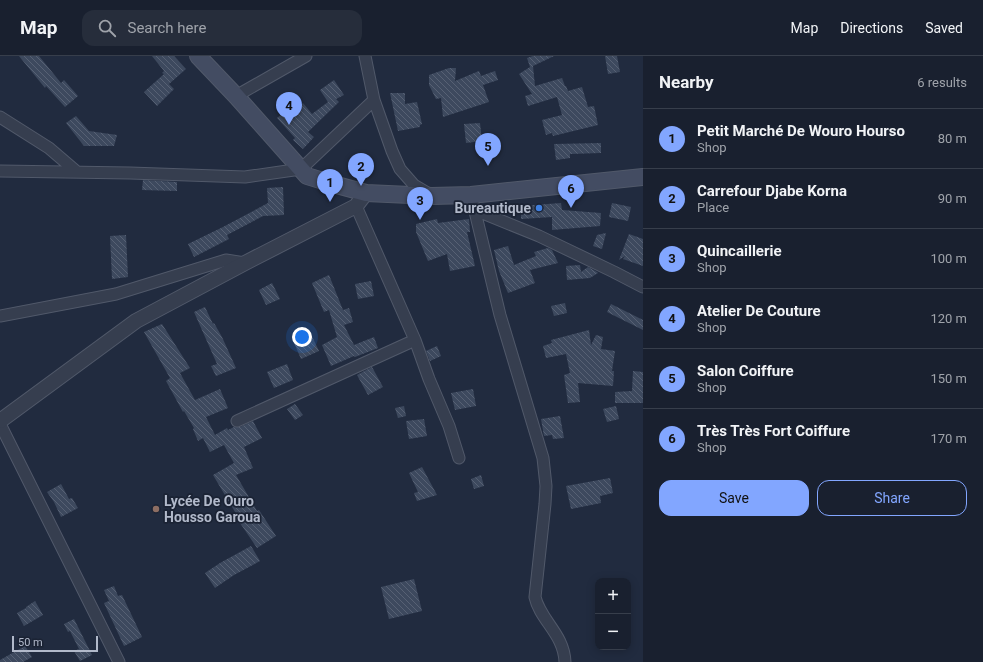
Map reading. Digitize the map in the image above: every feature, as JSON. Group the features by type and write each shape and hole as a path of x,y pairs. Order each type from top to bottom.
{"main road":[{"path":"198,56 236,96 307,176 366,193 432,196 473,203 643,177"}],"street":[{"path":"236,96 306,56"},
{"path":"365,56 374,100 400,169 414,185 432,196"},
{"path":"0,171 245,177 301,169 374,100"},
{"path":"0,117 49,148 77,172"},
{"path":"119,662 0,422 136,321 356,206 366,193"},
{"path":"473,203 643,287"},
{"path":"473,203 500,315 543,458 546,486 545,504 535,597 537,605 560,642 565,657 565,662"},
{"path":"356,206 415,340 449,426 458,458"},
{"path":"0,316 116,294 226,260 245,263"},
{"path":"237,421 415,340"}],"building":[{"path":"19,56 39,56 61,83 64,80 78,96 65,107 46,86 45,88"},
{"path":"152,56 174,56 186,69 169,84 174,89 157,106 144,92 164,74 162,73 164,71"},
{"path":"533,56 554,56 533,66 535,86 562,78 568,91 582,87 588,107 594,106 598,125 553,136 552,133 546,135 542,120 562,115 557,97 528,106 525,96 532,94 519,74 530,67 527,58"},
{"path":"605,56 617,56 620,72 608,74"},
{"path":"449,68 456,68 455,81 479,71 481,76 495,71 498,80 483,85 489,102 443,117 441,98 436,99 429,85 429,75"},
{"path":"334,80 344,95 336,99 339,102 308,132 314,137 303,149 293,140 295,138 277,118 289,108 292,112 303,103 312,114 328,102 320,90"},
{"path":"390,93 405,93 405,104 417,102 422,124 420,127 398,131"},
{"path":"76,116 89,131 117,135 114,146 84,146 66,123"},
{"path":"480,123 482,141 466,143 464,124"},
{"path":"601,143 601,153 570,154 570,158 556,160 554,144"},
{"path":"143,180 177,182 177,191 142,190"},
{"path":"283,187 284,215 263,216 227,235 229,239 194,257 188,244 268,203 267,188"},
{"path":"561,203 562,210 601,213 600,226 552,230 552,217 521,219 521,206"},
{"path":"612,203 631,207 628,221 609,217"},
{"path":"437,219 438,223 469,219 470,232 467,232 475,266 450,271 447,254 428,261 416,232 416,224"},
{"path":"606,233 602,249 593,246 597,235"},
{"path":"629,234 643,239 643,266 623,259 625,256 619,260"},
{"path":"126,235 128,277 112,279 110,236"},
{"path":"508,246 514,265 536,256 534,252 548,248 552,250 558,263 530,270 535,283 508,293 499,271 494,250"},
{"path":"580,265 581,272 588,267 598,273 590,278 567,280 566,266"},
{"path":"329,275 343,310 349,308 353,322 344,325 354,345 374,337 378,348 331,366 322,345 337,337 329,310 324,312 312,283"},
{"path":"371,281 374,296 358,299 355,284"},
{"path":"272,283 280,299 266,305 259,290"},
{"path":"565,303 567,313 554,316 551,306"},
{"path":"611,304 643,320 643,330 607,312"},
{"path":"205,307 213,324 214,323 222,337 236,368 216,376 211,366 217,364 194,312"},
{"path":"162,324 190,368 180,373 195,400 220,389 228,408 206,417 215,435 227,428 228,430 234,427 240,427 253,421 262,438 244,447 253,468 236,475 257,511 259,510 276,536 257,548 240,523 241,522 213,475 234,463 224,445 210,452 203,438 198,441 193,429 194,428 184,411 183,412 166,381 170,378 144,332"},
{"path":"309,330 319,351 301,359 292,338"},
{"path":"589,330 591,345 596,335 603,337 601,349 615,351 612,371 614,371 613,386 578,383 580,402 568,403 564,375 570,373 566,354 546,358 543,346 552,343 551,340"},
{"path":"437,346 441,356 430,361 426,351"},
{"path":"287,364 293,380 274,388 267,372"},
{"path":"372,367 383,387 368,395 357,375"},
{"path":"633,371 643,372 643,403 615,403 615,392 632,391"},
{"path":"473,389 476,406 455,410 451,393"},
{"path":"295,404 303,415 295,420 287,409"},
{"path":"404,406 406,416 398,418 395,408"},
{"path":"616,406 619,419 607,422 603,409"},
{"path":"560,416 564,438 553,439 552,435 544,436 541,419"},
{"path":"424,419 427,436 409,439 406,421"},
{"path":"422,467 437,495 417,501 414,493 418,492 409,473"},
{"path":"481,475 484,486 474,489 471,479"},
{"path":"610,478 613,493 600,496 601,503 571,509 566,486"},
{"path":"61,484 69,499 72,498 78,508 61,517 54,502 47,492"},
{"path":"251,546 260,561 234,575 215,588 205,573"},
{"path":"414,579 422,611 389,619 381,587"},
{"path":"114,586 118,596 122,595 142,637 124,646 104,603 109,601 104,590"},
{"path":"35,601 43,615 24,626 17,613"},
{"path":"74,619 92,655 80,661 74,651 79,649 70,631 68,632 64,624"},
{"path":"25,646 32,657 23,662 0,662 0,660"}],"place":[{"name":"Atelier De Couture","path":"289,125"},
{"name":"Salon Coiffure","path":"488,166"},
{"name":"Carrefour Djabe Korna","path":"361,186"},
{"name":"Petit Marché De Wouro Hourso","path":"330,202"},
{"name":"Bureautique","path":"539,208"},
{"name":"Très Très Fort Coiffure","path":"571,208"},
{"name":"Quincaillerie","path":"420,220"},
{"name":"Lycée De Ouro Housso Garoua","path":"156,509"}]}
